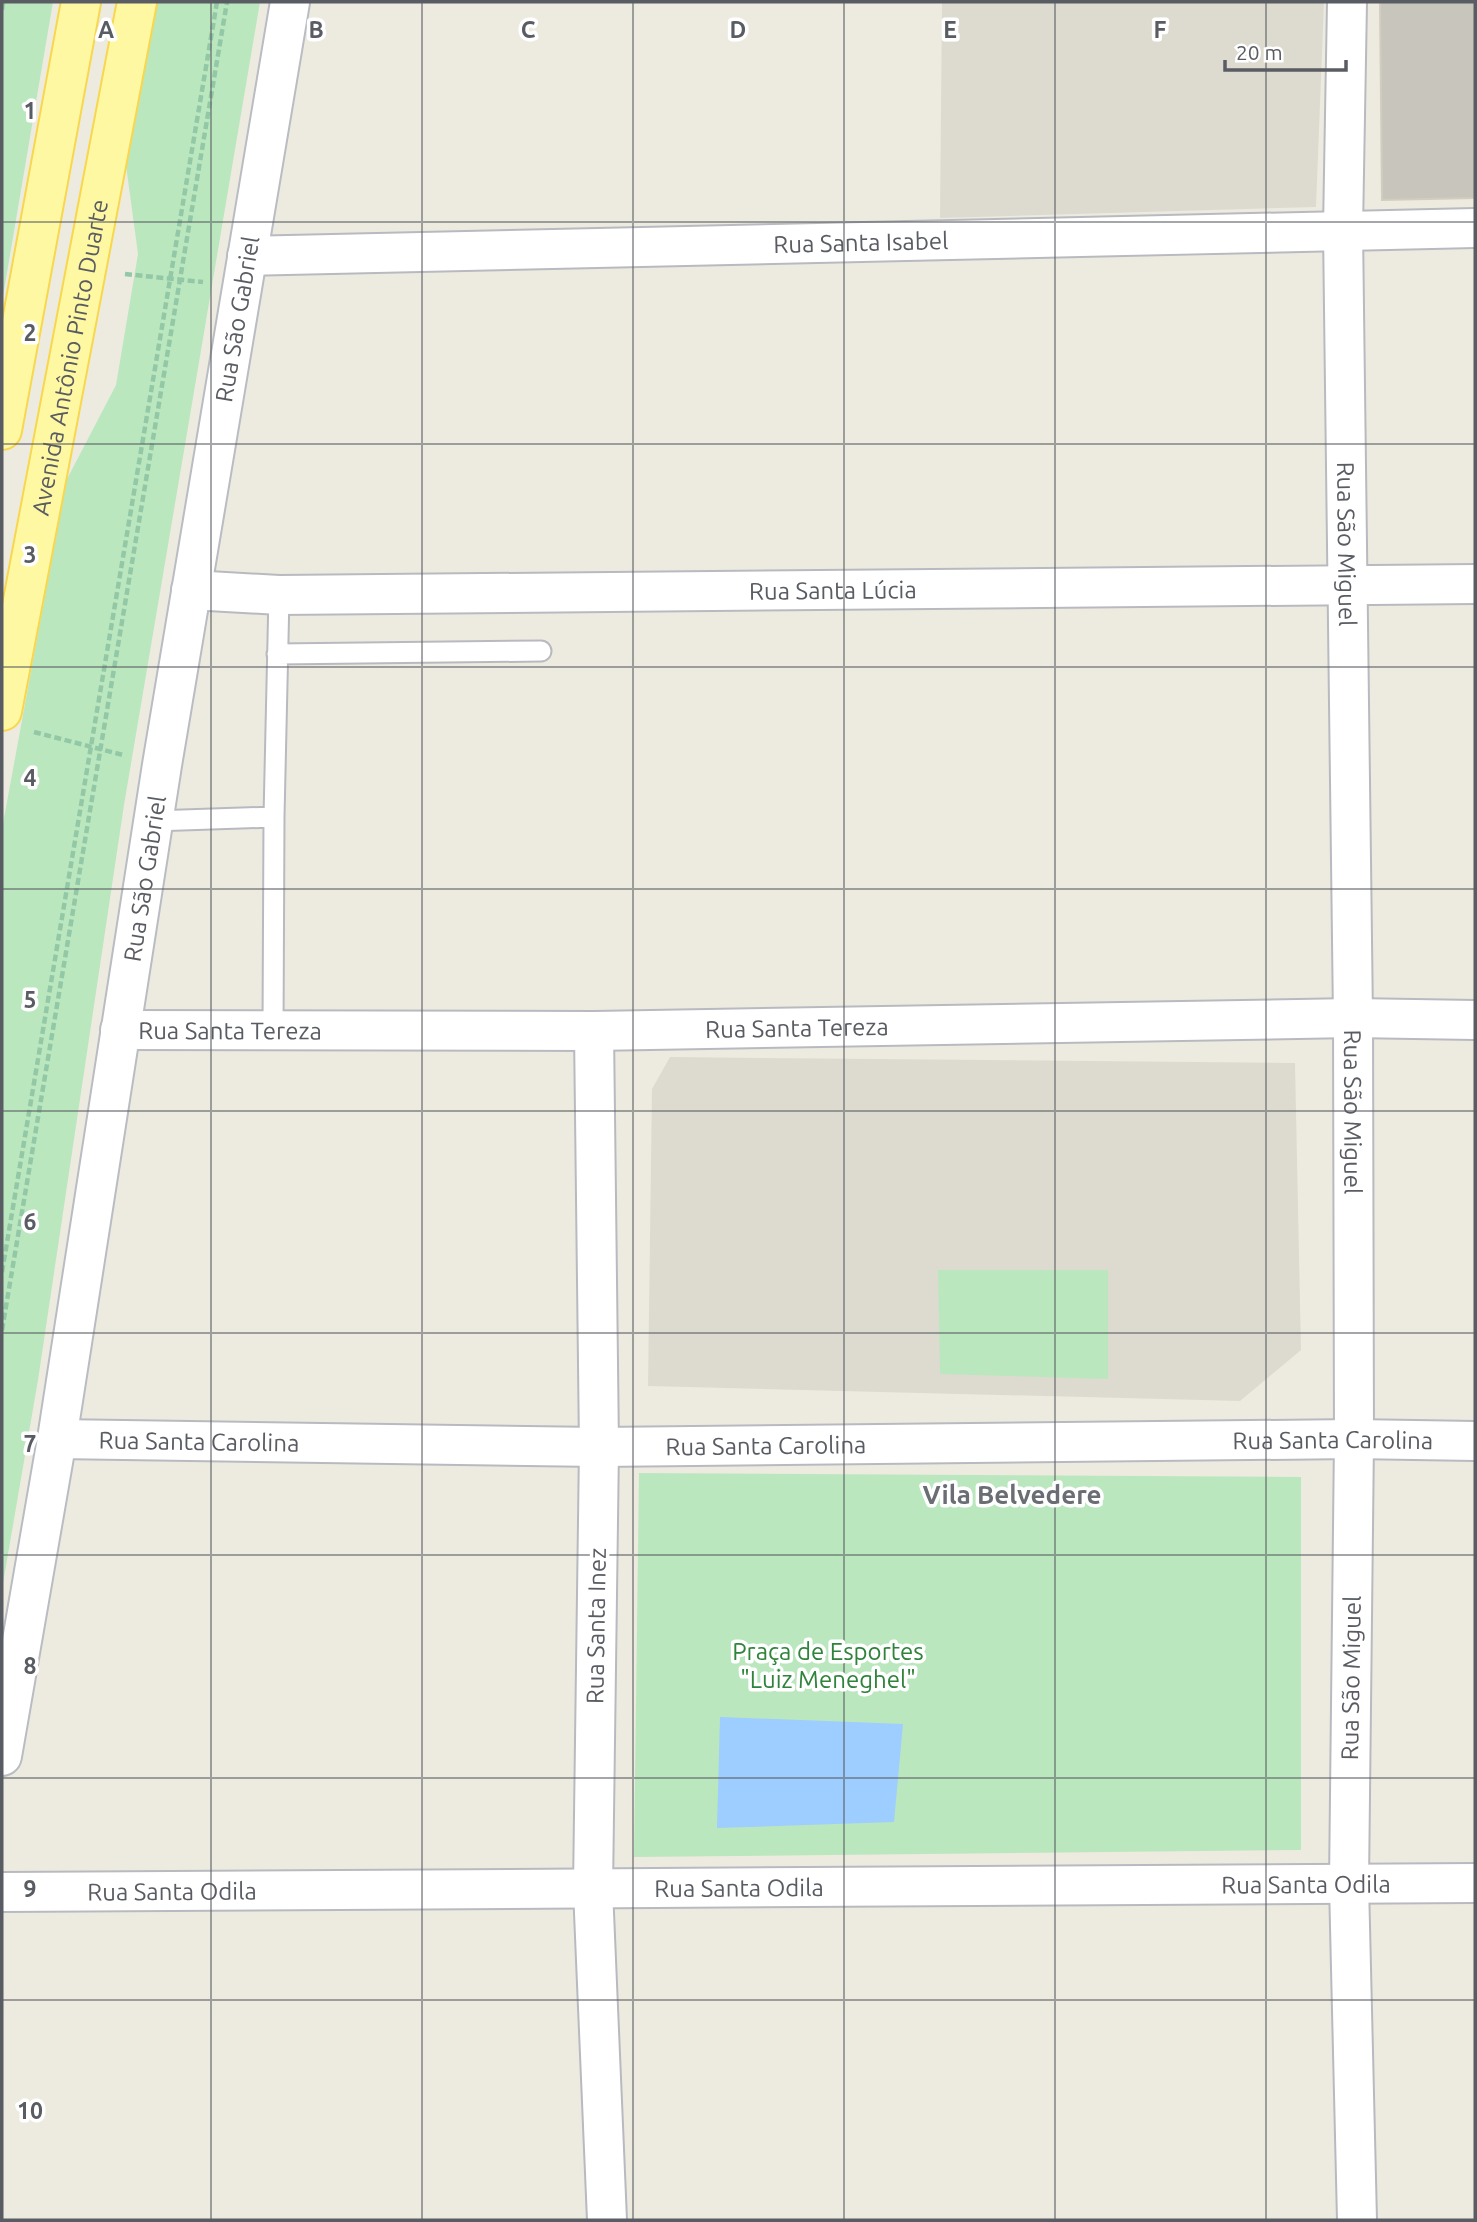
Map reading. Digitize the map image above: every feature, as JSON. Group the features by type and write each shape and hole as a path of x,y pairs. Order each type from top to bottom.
{"main road":[{"path":"2,430 81,2"},
{"name":"Avenida Antônio Pinto Duarte","path":"15,721 137,2"}],"street":[{"name":"Rua São Gabriel","path":"2,1756 57,1438 162,765 290,2"},
{"name":"Rua São Miguel","path":"1347,2 1343,229 1353,1018 1354,1439 1349,1884 1357,2220"},
{"name":"Rua Santa Isabel","path":"247,256 1475,228"},
{"name":"Rua Santa Lúcia","path":"191,590 279,595 1475,583"},
{"name":"Rua Santa Tereza","path":"120,1030 594,1031 1353,1018 1475,1020"},
{"name":"Rua Santa Inez","path":"594,1031 599,1447 593,1889 607,2220"},
{"name":"Rua Santa Carolina","path":"57,1438 599,1447 1354,1439 1475,1441"},
{"name":"Rua Santa Odila","path":"2,1892 1475,1883"}],"lane":[{"path":"273,1031 279,595"},
{"path":"277,654 541,651"},
{"path":"153,821 274,817"}],"path":[{"path":"2,10 3,2"},
{"path":"2,1272 217,2"},
{"path":"2,1331 227,2"},
{"path":"15,721 101,750 162,765"}],"shaded area":[{"path":"942,2 1324,2 1316,207 940,218"},
{"path":"670,1057 1295,1063 1301,1350 1240,1401 648,1386 652,1089"}],"green space":[{"path":"2,2 53,2 2,302"},
{"path":"152,2 260,2 124,805 38,1380 2,1589 2,829 66,481 116,385 138,254 125,158"},
{"path":"938,1270 1108,1270 1108,1379 940,1374"},
{"name":"Praça de Esportes \"Luiz Meneghel\"","path":"639,1473 1301,1477 1301,1850 634,1857"}],"water":[{"path":"720,1717 903,1724 894,1822 717,1828"}],"building":[{"path":"1380,2 1475,2 1475,198 1382,200"}],"district":[{"name":"Vila Belvedere","path":"1012,1494"}]}
